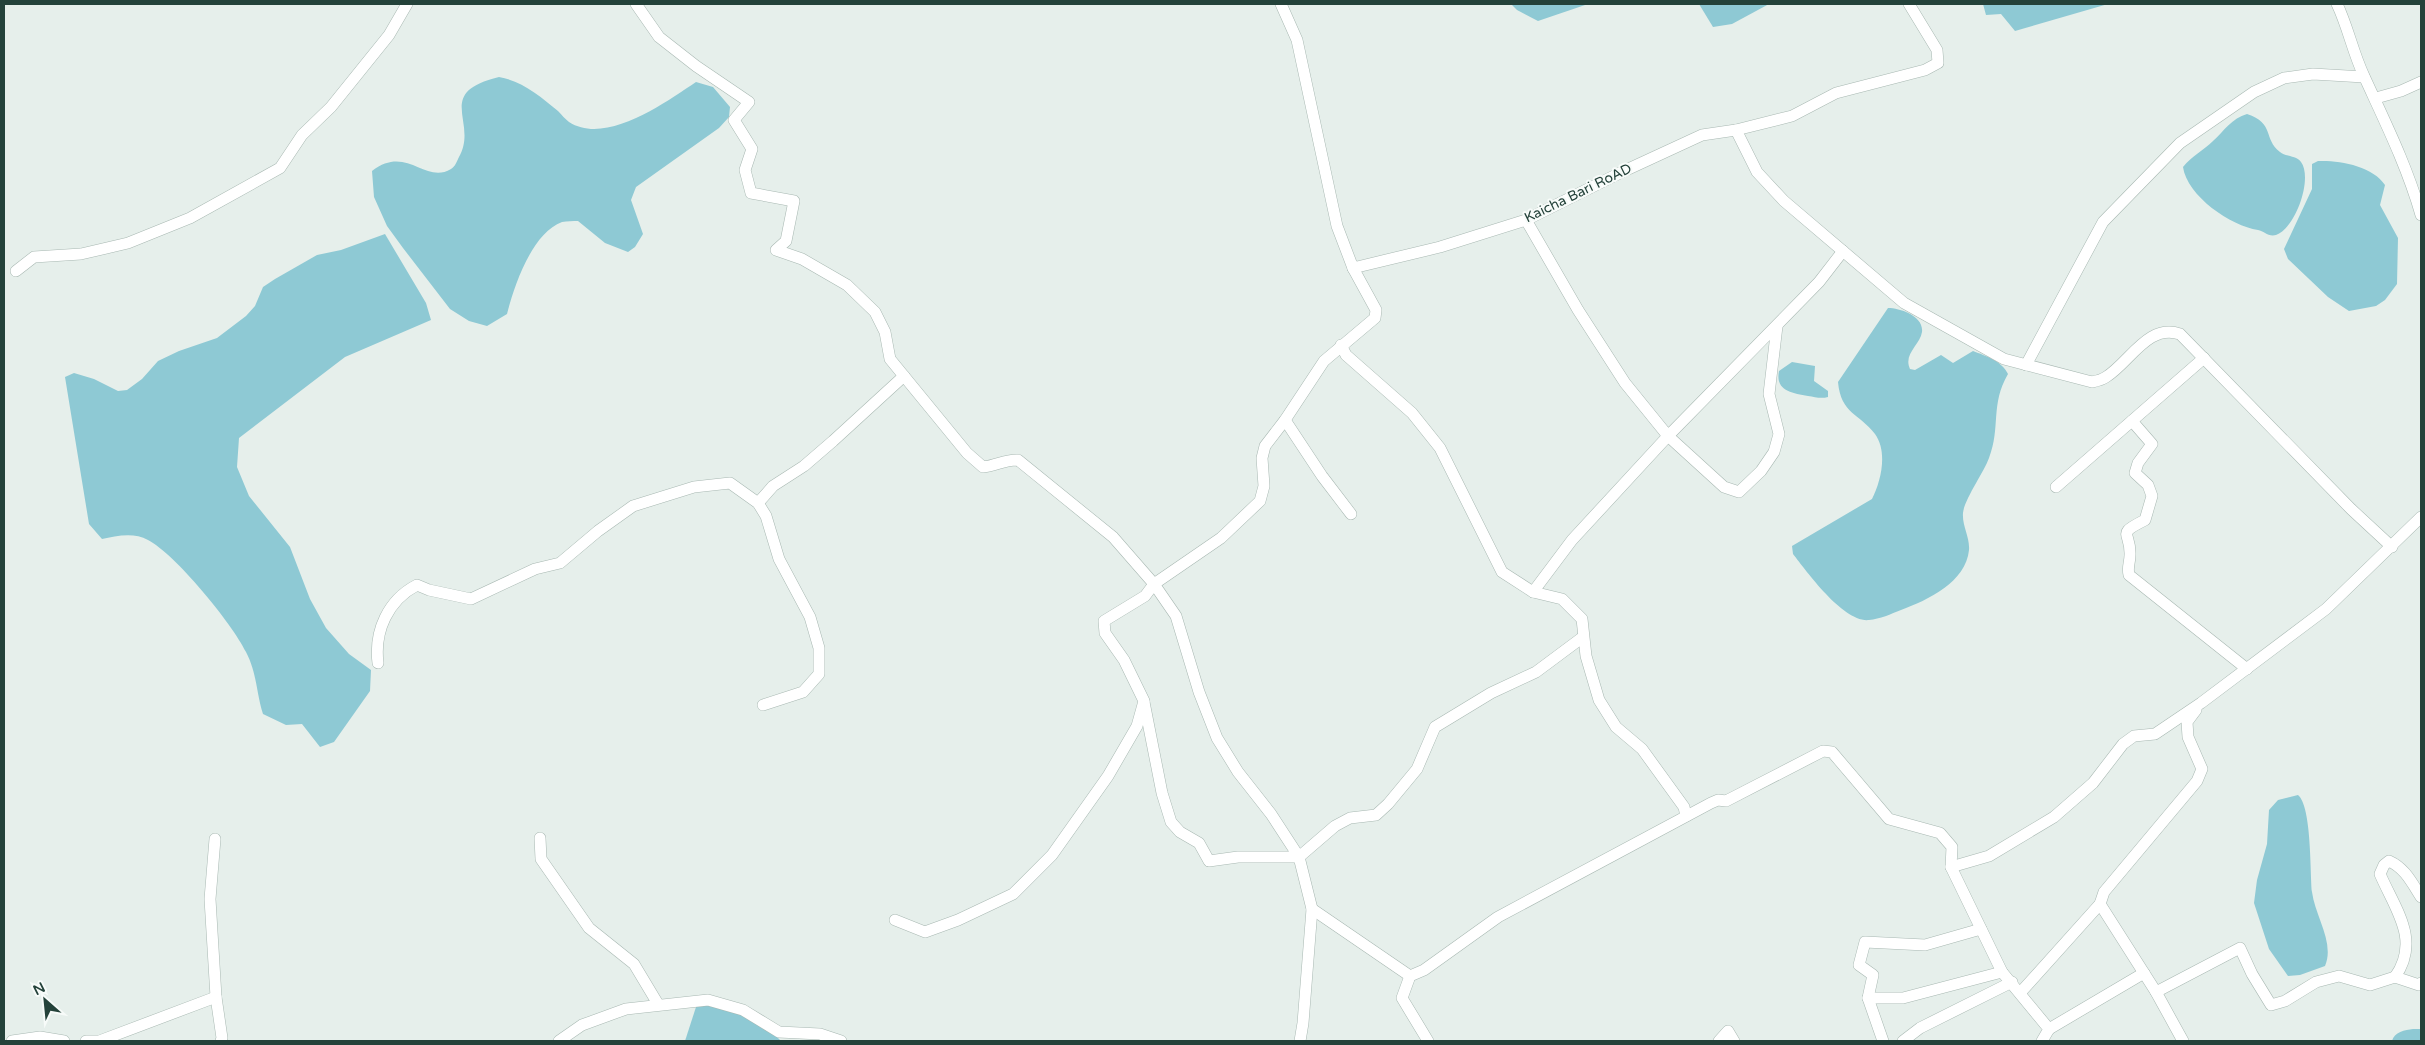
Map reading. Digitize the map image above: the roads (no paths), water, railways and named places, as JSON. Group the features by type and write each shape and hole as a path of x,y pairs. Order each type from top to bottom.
{"street":[{"path":"16,271 34,257 81,254 128,243 190,218 280,168 302,134 331,107 389,35 407,4"},
{"path":"636,4 659,36 696,66 749,102 734,120 752,149 745,170 751,193 794,201 786,241 776,250 802,259 847,285 875,312 885,332 890,358 972,458 983,467 998,466 1009,460 1018,460 1113,537 1154,584 1176,616 1199,692 1217,738 1238,772 1271,814 1299,857 1312,909 1300,1041"},
{"path":"1281,4 1297,40 1338,226 1353,268 1376,310 1375,318 1368,326 1341,345 1324,361 1286,420 1265,446 1262,458 1264,486 1260,500 1221,538 1154,584 1145,596 1104,621 1105,633 1124,660 1144,701 1162,793 1171,822 1180,832 1199,843 1210,861 1238,857 1299,857 1335,826 1350,818 1376,815 1388,804 1417,769 1435,727 1491,693 1536,672 1582,637"},
{"name":"Kaicha Bari RoAD","path":"1353,268 1440,247 1526,220 1624,171 1702,135 1736,130 1792,116 1836,93 1925,70 1938,63 1937,50 1909,4"},
{"path":"2337,4 2364,76 2417,185 2421,215"},
{"path":"2026,365 2103,222 2180,143 2254,92 2284,78 2313,74 2364,76"},
{"path":"2376,98 2401,91 2421,82"},
{"path":"1736,130 1756,172 1784,201 1904,303 2004,359 2092,382 2105,379 2153,336 2171,331 2180,334 2351,509 2392,547"},
{"path":"1526,220 1578,310 1625,382 1668,436 1724,487 1739,492 1761,471 1774,452 1780,434 1770,394 1777,326"},
{"path":"1534,592 1572,540 1668,436 1819,282 1843,251"},
{"path":"1341,345 1346,355 1412,413 1440,448 1502,572 1534,592 1562,599 1582,619 1582,637 1599,700 1616,727 1642,749 1684,807 1686,816"},
{"path":"2056,487 2204,358"},
{"path":"758,503 773,486 804,466 904,376"},
{"path":"1286,420 1322,476 1351,514"},
{"path":"2132,421 2152,444 2138,463 2135,473 2139,480 2148,485 2152,496 2145,520 2129,528 2126,535 2131,554 2127,567 2129,575 2247,669"},
{"path":"378,663 376,647 388,608 403,592 417,585 429,590 471,599 535,568 560,563 598,531 633,506 694,487 730,483 758,503 766,516 779,559 810,617 819,648 819,674 803,692 762,705"},
{"path":"1951,867 1989,856 2039,828 2093,783 2122,744 2134,736 2155,734 2247,669 2326,609 2421,517"},
{"path":"895,920 925,932 958,920 1013,894 1052,855 1108,776 1136,726 1144,701"},
{"path":"2020,992 2100,904 2104,892 2197,781 2202,769 2188,737 2187,722 2201,703"},
{"path":"1428,1041 1402,998 1410,976 1424,970 1498,917 1711,803 1718,800 1726,801 1823,751 1832,752 1889,819 1940,833 1952,847 1951,867 2002,972 2012,982 2048,1029"},
{"path":"540,838 541,859 589,928 634,964 658,1004"},
{"path":"215,839 210,899 216,997 221,1041"},
{"path":"2156,992 2240,948 2252,974 2271,1005 2285,1002 2316,982 2340,976 2370,985 2395,977 2404,965 2406,940 2403,919 2380,874 2384,865 2389,862 2397,865 2408,876 2421,897"},
{"path":"2100,904 2102,910 2156,992 2183,1041"},
{"path":"1312,909 1410,976"},
{"path":"1883,1041 1868,998 1873,976 1859,965 1866,942 1925,945 1981,929"},
{"path":"1868,998 1903,998 2002,972"},
{"path":"2042,1041 2048,1029 2144,973"},
{"path":"2395,977 2419,985 2421,983"},
{"path":"1903,1041 1920,1028 2012,982"},
{"path":"86,1041 102,1041 216,997"},
{"path":"559,1041 582,1025 626,1009 708,1000 742,1010 779,1032 820,1034 841,1041"},
{"path":"1718,1041 1728,1031 1734,1041"},
{"path":"12,1041 40,1037 64,1041"}],"water":[{"path":"1511,4 1588,4 1538,21 1517,10"},
{"path":"1699,4 1769,4 1732,24 1713,27"},
{"path":"1983,4 2108,4 2015,31 2001,14 1986,15"},
{"path":"499,77 515,82 530,90 558,111 569,122 584,128 600,129 618,125 652,110 696,82 713,87 730,107 729,117 719,128 636,187 631,200 643,234 635,247 628,252 605,243 578,221 562,222 551,228 533,249 514,289 507,314 487,326 469,321 450,309 403,248 387,226 374,197 372,171 384,164 395,162 406,163 442,173 452,168 457,162 464,144 463,100 468,91 479,84"},
{"path":"2247,114 2262,122 2275,147 2282,154 2299,160 2304,169 2304,190 2296,213 2283,231 2276,235 2268,235 2235,223 2212,208 2193,189 2186,178 2183,167 2233,122"},
{"path":"2318,161 2345,163 2364,169 2380,178 2385,185 2380,205 2398,238 2397,284 2385,300 2376,306 2349,311 2328,297 2288,259 2284,249 2312,189 2312,164"},
{"path":"385,234 426,303 431,320 345,357 239,438 237,467 249,496 290,547 310,599 326,628 349,654 371,670 370,691 334,742 320,747 302,724 286,725 263,714 250,660 239,639 202,590 173,559 148,540 137,536 125,535 102,539 89,524 65,377 74,373 94,379 118,391 127,390 142,379 158,361 179,351 217,338 246,316 255,306 263,287 275,279 317,255 341,250"},
{"path":"1888,308 1905,311 1915,317 1922,326 1921,337 1910,354 1908,364 1910,369 1915,370 1941,355 1953,363 1973,351 1998,362 2008,374 1999,396 1993,447 1964,507 1963,518 1969,550 1961,571 1944,588 1923,601 1877,619 1869,620 1859,619 1827,595 1793,554 1792,546 1872,499 1875,492 1882,467 1879,441 1869,427 1847,407 1840,393 1838,382"},
{"path":"1792,362 1815,366 1814,381 1828,391 1828,397 1818,398 1796,394 1782,387 1778,378 1779,371"},
{"path":"2298,795 2303,802 2308,826 2312,892 2328,948 2325,966 2300,975 2288,976 2269,949 2254,903 2257,880 2267,844 2269,810 2278,800"},
{"path":"702,1005 745,1016 765,1027 781,1041 685,1041 696,1007"},
{"path":"2413,1029 2421,1029 2421,1041 2392,1041 2395,1035"}]}
